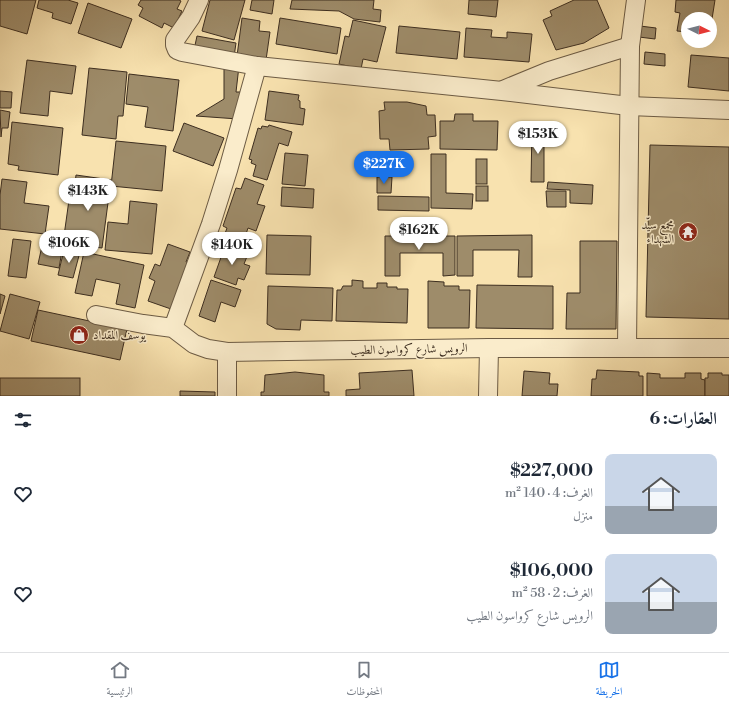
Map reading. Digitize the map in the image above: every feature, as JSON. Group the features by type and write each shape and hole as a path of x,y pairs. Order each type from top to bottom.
{"street":[{"path":"199,0 191,17 175,40 177,50 182,52 257,66 502,90 629,106 729,110"},
{"path":"627,348 630,46 636,0"},
{"path":"502,90 549,71 630,46"},
{"path":"173,328 211,224 228,170 257,66"},
{"name":"الرويس شارع كرواسون الطيب","path":"96,315 173,328 194,344 208,349 227,352 489,348 729,348"},
{"path":"488,396 489,348"},
{"path":"226,396 227,352"}],"building":[{"path":"0,0 36,0 27,34 0,26"},
{"path":"39,0 68,0 78,3 71,24 52,18 53,13 37,8"},
{"path":"141,0 181,1 177,9 182,11 174,28 164,23 162,28 139,16 143,8 138,5"},
{"path":"210,0 245,0 234,40 202,31"},
{"path":"252,0 274,0 272,14 250,10"},
{"path":"292,0 374,0 373,9 381,10 380,22 354,19 339,11 290,9"},
{"path":"469,0 498,0 496,17 468,14"},
{"path":"574,0 597,0 609,28 584,43 556,50 543,20 552,16 550,11"},
{"path":"676,0 715,0 713,12 681,12 681,31 677,31 680,13 675,12"},
{"path":"88,3 132,19 121,48 78,33"},
{"path":"242,18 260,21 259,31 270,32 266,60 237,56"},
{"path":"280,18 341,28 337,54 276,44"},
{"path":"353,20 386,27 377,62 363,59 361,69 339,64 345,36 349,37"},
{"path":"399,26 460,32 457,59 396,53"},
{"path":"640,26 656,28 655,39 639,37"},
{"path":"466,28 492,30 491,37 507,38 507,32 532,34 529,62 464,57"},
{"path":"197,36 236,43 234,57 194,50"},
{"path":"645,52 665,54 665,66 644,64"},
{"path":"691,55 729,58 729,91 688,87"},
{"path":"27,60 76,66 72,94 50,91 48,116 20,113"},
{"path":"239,66 236,92 241,92 238,119 196,116 224,99 224,67"},
{"path":"89,68 127,72 123,116 118,116 116,139 82,135"},
{"path":"129,74 179,80 173,131 145,127 148,107 126,104"},
{"path":"0,91 12,92 11,108 0,108"},
{"path":"269,91 299,95 298,100 300,101 300,108 305,109 303,125 265,120"},
{"path":"384,102 407,102 426,106 427,115 435,115 436,136 428,137 429,149 390,150 389,139 380,139 379,111 385,110"},
{"path":"0,110 10,112 8,128 2,128 1,137"},
{"path":"455,114 473,114 473,121 498,121 497,150 440,149 440,121 454,121"},
{"path":"12,122 63,128 58,175 18,170 19,166 8,164"},
{"path":"184,123 224,138 213,166 173,151"},
{"path":"269,125 292,132 288,146 279,143 267,180 253,176 256,165 251,163 252,160 249,159 258,128 261,129 262,126 268,127"},
{"path":"532,127 544,127 544,182 531,182"},
{"path":"116,141 166,146 162,191 111,186"},
{"name":"مجمع سيّد الشهداء","path":"650,145 729,147 729,319 646,317"},
{"path":"285,153 308,155 305,186 282,184"},
{"path":"431,154 446,154 446,193 473,194 472,209 431,208"},
{"path":"391,157 391,174 378,174 378,158"},
{"path":"476,159 487,159 487,184 476,184"},
{"path":"76,175 111,180 102,248 63,243 69,200 73,201"},
{"path":"377,177 392,177 391,193 377,193"},
{"path":"245,178 264,185 257,204 265,206 256,231 248,228 242,246 223,239 227,228 223,226 236,188 241,189"},
{"path":"2,179 27,182 24,203 49,206 45,234 0,229 0,195"},
{"path":"548,182 593,185 592,204 570,203 570,190 547,189"},
{"path":"476,186 488,186 488,201 476,201"},
{"path":"282,187 314,189 313,208 281,206"},
{"path":"546,191 566,191 566,207 547,207"},
{"path":"378,196 429,197 429,211 378,210"},
{"path":"130,201 157,204 152,254 105,250 108,222 128,224"},
{"path":"267,235 311,236 310,275 266,274"},
{"path":"532,235 532,277 518,277 519,250 473,250 473,276 457,276 457,236"},
{"path":"385,236 455,236 455,275 443,276 443,253 400,253 400,276 385,276"},
{"path":"13,239 31,241 26,278 8,276"},
{"path":"580,241 617,241 616,329 566,329 567,293 580,293"},
{"path":"168,244 190,252 186,262 192,264 171,309 148,301 155,281 149,278 155,264 160,266"},
{"path":"42,246 62,251 59,268 38,264"},
{"path":"225,246 248,254 244,264 250,266 244,280 238,278 236,285 214,277"},
{"path":"71,250 80,252 73,278 58,275 63,254 70,256"},
{"path":"84,252 144,265 135,308 116,304 120,284 96,279 92,296 75,293"},
{"path":"211,280 241,290 235,307 221,302 215,322 199,316"},
{"path":"352,280 363,281 363,288 377,288 377,283 387,283 387,287 408,289 407,323 336,321 337,290 341,290 343,286 352,286"},
{"path":"428,281 444,282 444,286 459,286 459,290 470,290 469,328 428,328"},
{"path":"477,285 553,286 553,329 476,328"},
{"path":"268,286 333,288 332,321 301,320 300,330 276,329 267,324"},
{"path":"0,294 5,296 0,314"},
{"path":"10,294 40,302 29,339 0,331"},
{"name":"يوسف المقداد","path":"38,310 127,329 120,360 31,341"},
{"path":"412,370 414,396 346,396 346,390 360,389 359,373"},
{"path":"597,370 639,372 639,376 643,376 643,396 591,396 592,379 596,379"},
{"path":"524,371 550,373 549,384 558,384 557,396 522,396"},
{"path":"295,372 324,375 324,392 329,392 329,396 261,396 261,392 264,392 265,375"},
{"path":"647,373 660,374 660,378 685,378 685,373 701,373 701,379 705,380 705,396 647,396"},
{"path":"708,373 722,373 722,375 729,375 729,396 705,396 705,378 708,378"},
{"path":"0,378 80,378 80,396 0,396"},
{"path":"180,391 215,392 215,396 180,396"}],"place":[{"name":"مجمع سيّد الشهداء","path":"688,232"},
{"name":"يوسف المقداد","path":"79,335"}]}
